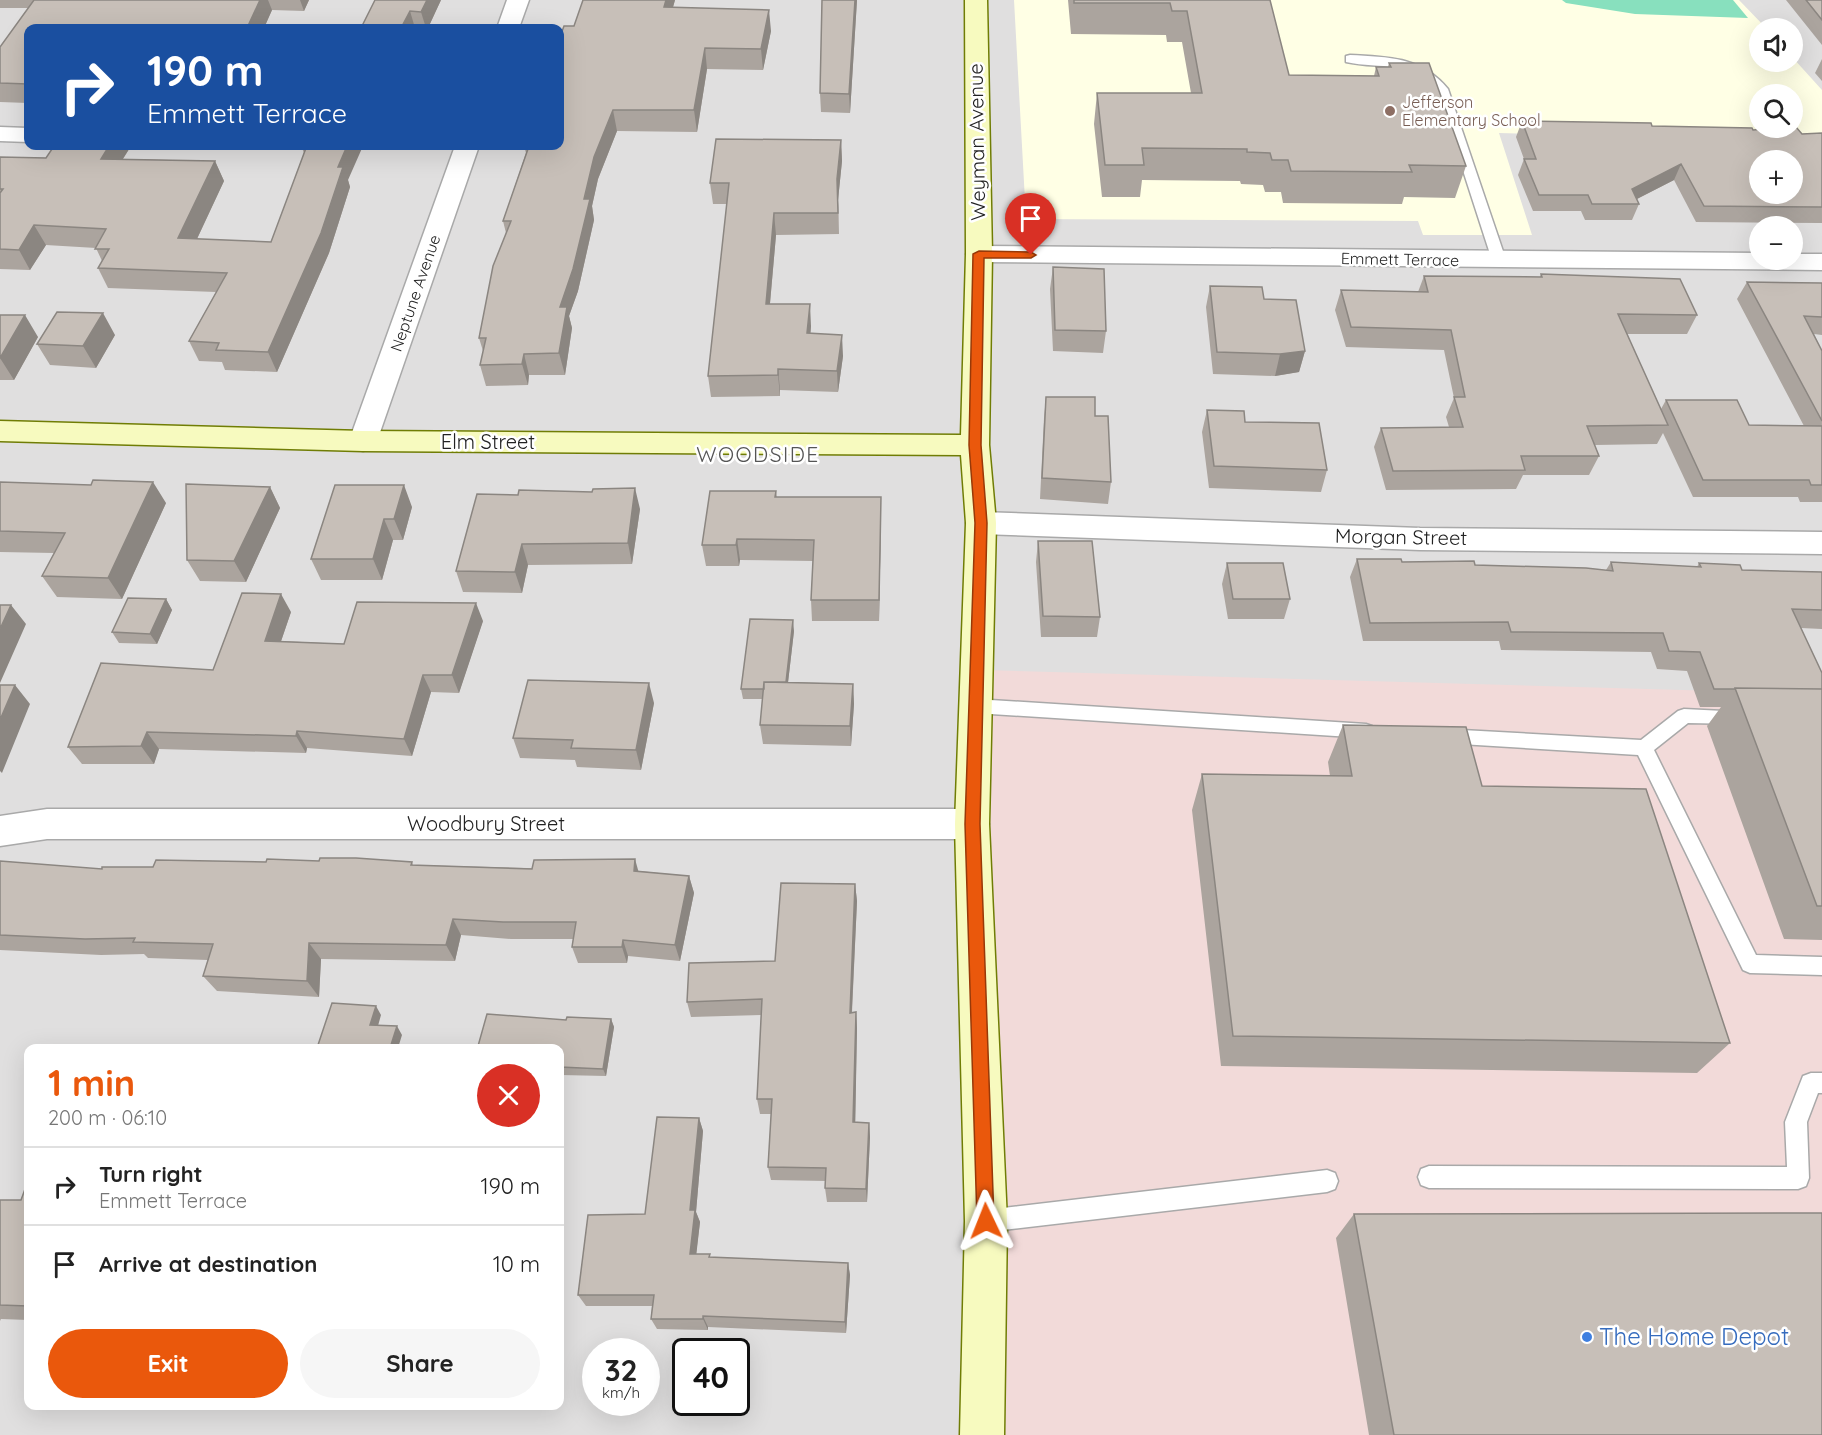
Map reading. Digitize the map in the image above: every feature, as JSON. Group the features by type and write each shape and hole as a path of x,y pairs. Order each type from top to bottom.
{"street":[{"path":"509,24 518,0"},
{"name":"Weyman Avenue","path":"976,0 979,254 975,445 981,523 972,824 986,1221 982,1435"},
{"path":"0,134 24,135"},
{"name":"Neptune Avenue","path":"363,441 466,150"},
{"name":"Emmett Terrace","path":"979,254 1822,262"},
{"name":"Elm Street","path":"0,431 363,441 975,445"},
{"name":"Morgan Street","path":"981,523 1420,538 1822,543"},
{"name":"Woodbury Street","path":"0,831 47,824 972,824"}],"lane":[{"path":"1350,59 1379,60 1407,66 1432,77 1444,92 1499,260"},
{"path":"975,706 1385,732"},
{"path":"1432,735 1644,748 1684,716 1753,717"},
{"path":"1644,748 1750,964 1822,966"},
{"path":"1429,1177 1798,1179 1796,1122 1811,1083 1822,1083"},
{"path":"986,1221 1327,1182"}],"shaded area":[{"path":"0,0 1822,0 1822,694 993,1435 0,1435"},
{"name":"Jefferson Elementary School","path":"1014,0 1739,0 1756,18 1749,18 1749,72 1803,72 1803,69 1822,90 1822,141 1499,133 1532,235 1423,235 1418,221 1026,219"},
{"path":"984,670 1822,694 1822,1435 993,1435"}],"green space":[{"path":"1562,0 1733,0 1748,18 1635,14 1566,3"}],"building":[{"path":"34,0 260,0 249,24 24,24 24,84 0,83 0,47"},
{"path":"375,0 427,0 421,12 410,11 403,24 363,24"},
{"path":"583,0 666,0 664,7 769,10 761,49 705,48 694,110 613,110 594,157 584,199 590,199 573,269 560,307 567,307 559,353 524,354 522,364 480,365 486,338 479,338 493,266 511,221 503,221 528,150 564,150 564,26 574,26"},
{"path":"822,0 855,0 849,94 820,93"},
{"path":"1074,0 1270,0 1289,75 1379,76 1376,67 1391,67 1389,63 1429,63 1466,166 1409,165 1412,172 1291,171 1288,160 1272,160 1270,153 1247,152 1247,149 1142,148 1144,165 1105,165 1097,93 1202,93 1187,11 1172,11 1170,3 1074,3"},
{"path":"1806,0 1822,0 1822,20"},
{"path":"1522,121 1651,123 1652,126 1749,128 1749,138 1803,138 1803,134 1822,133 1822,207 1704,206 1681,164 1632,189 1639,204 1592,204 1588,195 1539,195 1524,159 1536,159"},
{"path":"716,139 841,140 837,179 838,213 774,213 766,304 810,304 807,333 842,335 837,371 778,369 778,375 708,376 729,183 710,183"},
{"path":"51,150 107,150 101,159 215,161 178,238 271,242 305,150 345,150 338,167 343,167 321,233 268,352 216,350 219,343 189,341 227,273 98,268 109,249 95,249 106,229 34,225 19,250 0,249 0,193 3,189 0,189 0,157 46,158"},
{"path":"1053,267 1104,269 1106,331 1055,330"},
{"path":"1541,274 1680,279 1697,315 1618,314 1668,425 1587,426 1599,456 1521,456 1525,470 1393,471 1381,428 1463,427 1454,397 1465,397 1451,330 1351,327 1341,290 1428,292 1424,276 1542,277"},
{"path":"1747,282 1822,283 1822,317 1804,316 1822,351 1822,421"},
{"path":"1210,286 1262,287 1264,299 1296,300 1305,351 1280,354 1217,352"},
{"path":"57,312 103,313 83,346 37,344"},
{"path":"0,315 25,315 0,358"},
{"path":"1046,397 1095,397 1095,416 1108,416 1111,482 1042,478"},
{"path":"1666,400 1737,400 1749,425 1822,426 1822,485 1811,485 1809,480 1703,480"},
{"path":"1207,410 1244,411 1245,422 1319,423 1327,470 1214,466"},
{"path":"93,480 153,482 108,578 42,576 65,533 0,531 0,482 91,485"},
{"path":"186,484 270,487 234,561 187,560"},
{"path":"335,485 404,485 394,519 384,519 373,559 311,559"},
{"path":"635,488 628,543 522,544 515,572 456,571 477,494 518,495 519,490 592,492 593,489"},
{"path":"710,491 776,491 775,497 881,497 879,600 811,600 814,540 737,539 736,545 702,545"},
{"path":"1038,541 1092,541 1100,617 1043,616"},
{"path":"1357,559 1401,559 1402,562 1474,561 1475,565 1586,568 1613,571 1611,562 1701,567 1699,563 1740,565 1742,570 1822,572 1822,610 1792,609 1822,673 1822,689 1714,689 1700,652 1669,651 1663,633 1511,632 1508,622 1370,623"},
{"path":"1227,563 1283,563 1290,599 1233,599"},
{"path":"242,593 281,594 265,641 344,644 357,602 476,603 452,675 423,675 404,739 297,731 296,736 147,732 141,746 68,747 101,663 213,670"},
{"path":"128,598 166,599 150,634 112,632"},
{"path":"0,605 11,605 0,629"},
{"path":"750,619 793,620 786,682 764,682 764,689 741,689"},
{"path":"528,680 649,683 636,750 571,748 573,740 513,738"},
{"path":"764,682 853,684 850,726 760,725"},
{"path":"0,685 15,685 0,720"},
{"path":"1735,688 1822,689 1822,906 1817,906"},
{"path":"1343,725 1466,727 1482,786 1646,789 1730,1043 1233,1036 1202,774 1352,776"},
{"path":"320,858 412,862 411,865 532,869 534,860 635,859 634,871 689,876 675,945 623,940 622,947 572,947 576,922 453,919 446,945 309,943 307,981 203,976 213,944 133,942 135,938 85,939 0,935 0,861 102,869 102,867 153,867 156,860 266,862 267,859 319,861"},
{"path":"781,883 855,884 850,1013 856,1012 853,1122 869,1123 866,1189 825,1188 826,1168 768,1167 772,1099 757,1099 762,999 687,1002 689,963 775,961"},
{"path":"332,1003 376,1006 370,1025 397,1026 391,1044 318,1044"},
{"path":"487,1014 566,1020 567,1017 611,1019 603,1069 564,1067 564,1044 479,1044"},
{"path":"657,1117 699,1118 690,1210 695,1210 690,1254 710,1254 709,1257 848,1263 845,1322 703,1316 703,1319 651,1319 654,1295 578,1295 588,1215 645,1214"},
{"path":"24,1192 24,1306 0,1305 0,1200 21,1200"},
{"name":"The Home Depot","path":"1822,1213 1822,1435 1394,1435 1354,1214"}],"place":[{"name":"Jefferson Elementary School","path":"1390,111"},
{"name":"The Home Depot","path":"1587,1337"}],"district":[{"name":"WOODSIDE","path":"758,455"}],"route":[{"path":"986,1221 972,824 981,523 975,445 979,254 1031,255"}]}
